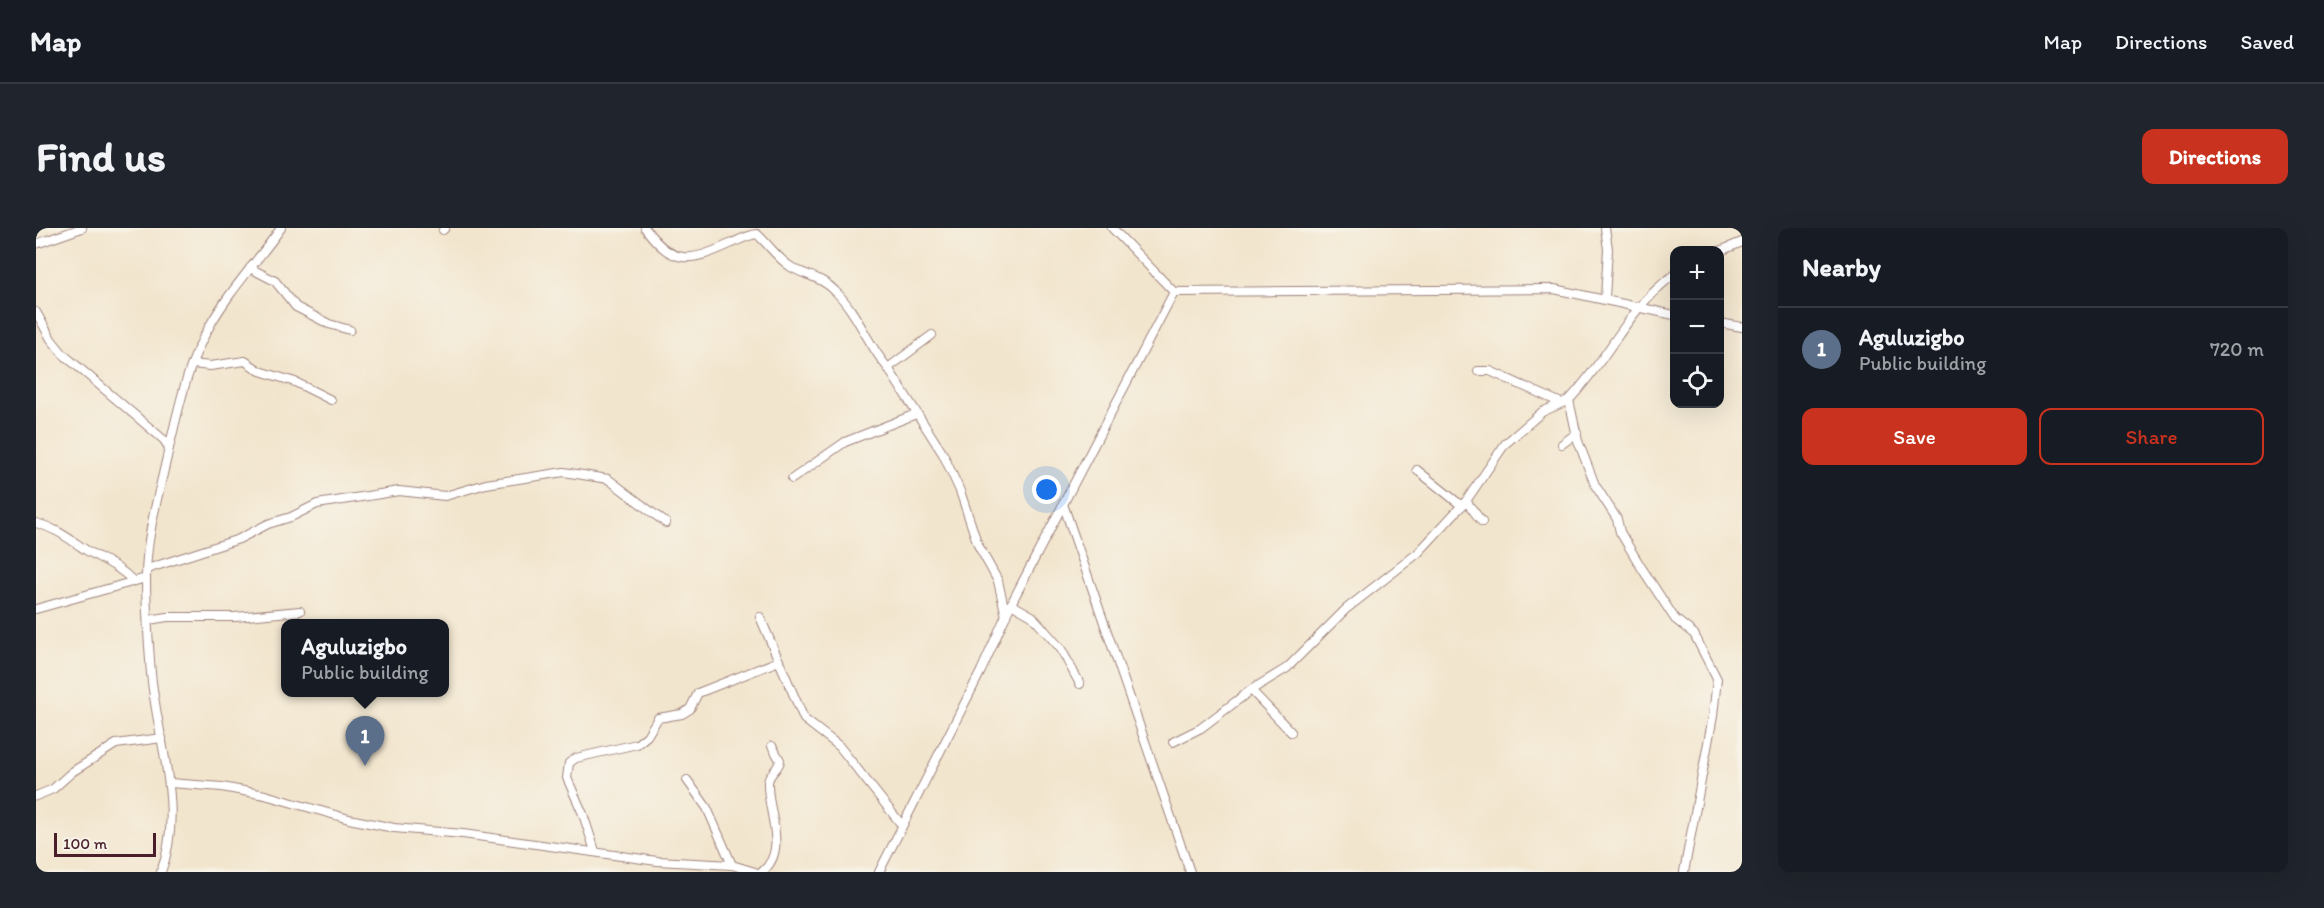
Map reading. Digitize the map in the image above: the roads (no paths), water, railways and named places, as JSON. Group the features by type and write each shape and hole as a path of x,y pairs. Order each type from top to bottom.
{"street":[{"path":"36,244 82,228"},
{"path":"160,872 170,829 170,783 153,697 146,573 151,529 169,448 192,364 207,330 250,267 281,228"},
{"path":"645,228 664,251 676,257 707,255 757,234 791,267 817,276 837,292 856,317 873,349 888,368 943,454 960,491 978,545 998,581 1007,618"},
{"path":"1112,228 1174,292 1554,289 1605,298 1639,309 1670,314"},
{"path":"1605,228 1608,249 1605,298"},
{"path":"1724,249 1742,242"},
{"path":"250,267 275,281 296,307 328,324 350,330"},
{"path":"1173,742 1201,728 1251,690 1287,668 1346,609 1418,553 1464,503 1504,444 1542,412 1559,402 1569,400 1591,375 1639,309 1659,286 1670,278"},
{"path":"879,872 901,824 1007,618 1011,604 1174,292"},
{"path":"36,312 51,339 63,354 164,440 169,448"},
{"path":"1724,324 1742,327"},
{"path":"888,368 932,335"},
{"path":"192,364 210,366 245,361 258,370 295,382 331,400"},
{"path":"1478,372 1490,371 1559,402"},
{"path":"1569,400 1588,468 1617,519 1620,532 1675,619 1694,634 1717,679 1710,737 1684,872"},
{"path":"792,479 845,442 916,414"},
{"path":"1562,444 1577,433"},
{"path":"1418,470 1464,503 1482,522"},
{"path":"36,609 133,581 146,573 239,539 268,524 291,518 317,504 399,491 445,496 486,484 564,472 608,479 666,523"},
{"path":"1063,504 1190,872"},
{"path":"36,523 62,532 86,550 120,567 133,581"},
{"path":"1011,604 1032,616 1060,649 1080,684"},
{"path":"148,620 167,617 235,618 300,611"},
{"path":"760,617 804,719 839,746 901,824"},
{"path":"595,851 583,814 567,778 569,763 576,758 637,744 647,736 658,718 682,714 690,709 698,693 779,661"},
{"path":"1251,690 1291,732"},
{"path":"36,796 53,789 72,772 116,744 162,738"},
{"path":"767,872 762,872 776,847 768,782 780,760 772,746"},
{"path":"687,780 707,808 732,865"},
{"path":"170,783 222,787 265,795 349,819 394,828 595,851 657,861 732,865 755,872"}],"place":[{"name":"Aguluzigbo","path":"365,766"}]}
